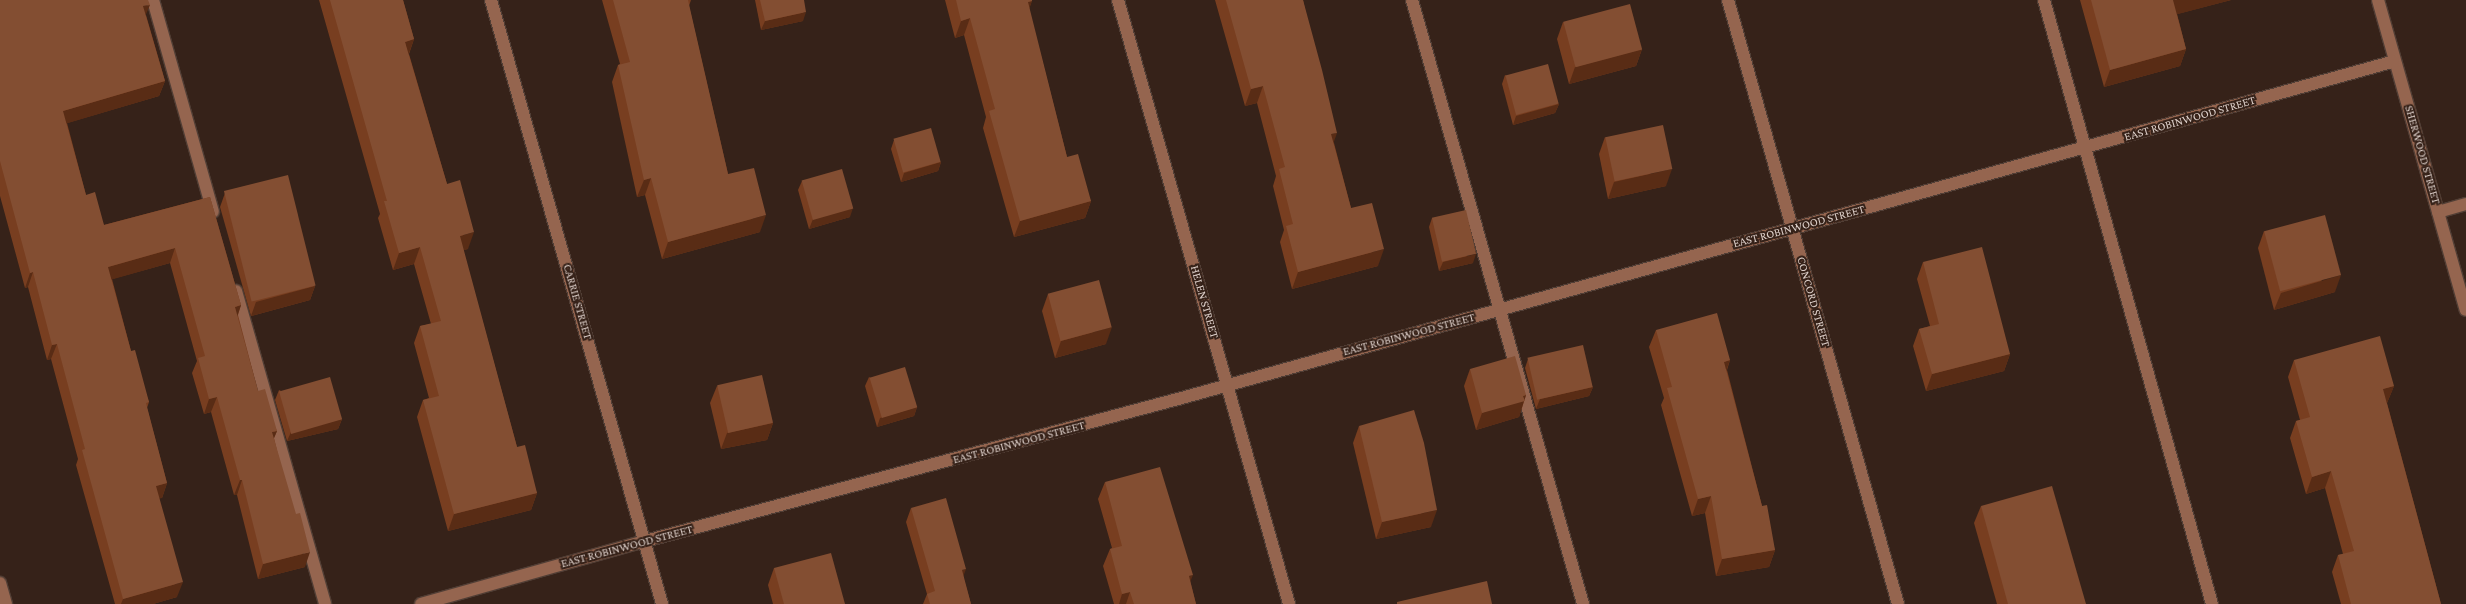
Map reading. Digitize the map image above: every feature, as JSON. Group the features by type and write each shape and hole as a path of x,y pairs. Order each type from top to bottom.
{"street":[{"path":"153,0 216,220"},
{"name":"CARRIE STREET","path":"491,0 662,604"},
{"name":"HELEN STREET","path":"1118,0 1289,604"},
{"path":"1412,0 1583,604"},
{"name":"CONCORD STREET","path":"1728,0 1898,604"},
{"path":"2044,0 2212,604"},
{"name":"SHERWOOD STREET","path":"2378,0 2466,310"},
{"name":"EAST ROBINWOOD STREET","path":"422,604 645,541 948,462 1501,310 2395,61"},
{"path":"2438,212 2466,204"},
{"path":"232,278 324,604"},
{"path":"0,583 6,604"}],"building":[{"path":"0,0 148,0 150,5 143,6 165,81 63,111 86,195 95,192 104,225 210,197 241,305 235,307 258,391 265,389 277,431 272,432 296,514 300,513 310,552 263,564 242,480 240,480 217,397 209,399 198,358 205,356 175,248 108,267 131,351 135,350 149,402 146,403 167,483 156,486 183,582 123,599 82,450 85,449 57,344 52,345 33,272 30,273 0,161"},
{"path":"330,0 403,0 414,39 405,42 447,184 460,180 474,232 460,236 517,447 525,445 537,493 454,514 423,400 439,396 420,326 441,321 420,247 399,253 384,201 387,201"},
{"path":"613,0 688,0 728,174 754,168 766,215 668,242 651,178 644,180 618,65 630,62"},
{"path":"760,0 804,0 806,12 765,21"},
{"path":"956,0 1032,0 1028,2 1067,157 1078,154 1091,201 1020,221 989,111 995,109 970,18 961,21"},
{"path":"1226,0 1303,0 1337,133 1331,134 1351,208 1372,203 1384,249 1298,272 1286,226 1293,224 1279,169 1285,167 1263,86 1251,89"},
{"path":"2091,0 2173,0 2186,49 2110,70"},
{"path":"1630,4 1642,49 1576,67 1563,22"},
{"path":"1548,64 1559,104 1516,115 1505,75"},
{"path":"1663,125 1672,169 1615,181 1605,137"},
{"path":"931,128 941,162 903,172 894,139"},
{"path":"842,169 853,208 813,220 802,181"},
{"path":"288,175 316,286 252,302 224,191"},
{"path":"1466,210 1476,254 1442,262 1432,218"},
{"path":"2325,215 2341,275 2280,291 2264,231"},
{"path":"1982,247 2010,354 1932,374 1919,329 1939,324 1923,262"},
{"path":"1099,280 1112,327 1060,341 1048,294"},
{"path":"1717,313 1730,360 1724,362 1762,506 1767,505 1775,550 1722,559 1711,496 1698,499 1667,388 1672,387 1656,330"},
{"path":"2380,336 2394,386 2383,389 2441,604 2351,604 2338,555 2354,551 2331,471 2312,477 2296,421 2310,417 2294,360"},
{"path":"1583,345 1593,387 1537,400 1527,358"},
{"path":"1515,356 1526,395 1523,396 1525,401 1482,413 1470,369"},
{"path":"905,367 917,407 882,418 870,378"},
{"path":"762,375 773,423 728,433 717,385"},
{"path":"330,377 342,419 291,434 279,392"},
{"path":"1414,410 1424,443 1437,510 1382,522 1359,426"},
{"path":"1160,467 1193,575 1189,576 1196,604 1134,604 1130,592 1122,594 1110,549 1122,546 1105,482"},
{"path":"2052,486 2086,604 2008,604 1981,506"},
{"path":"946,498 966,569 962,570 971,604 930,604 927,594 935,591 911,508"},
{"path":"831,553 845,604 784,604 774,568"},
{"path":"1487,581 1492,604 1397,604 1397,602"}]}
